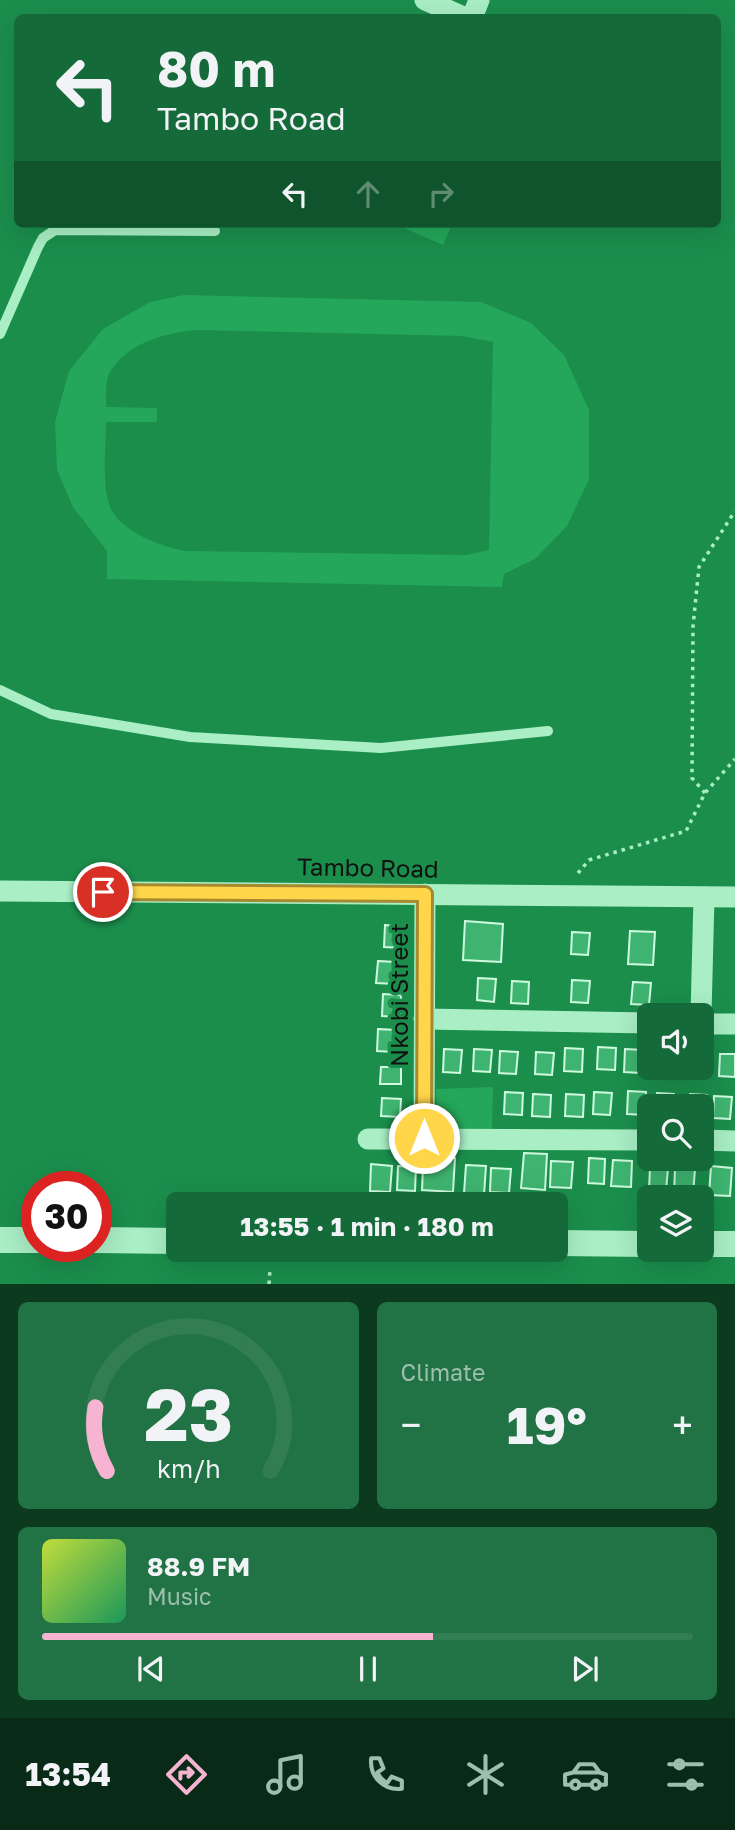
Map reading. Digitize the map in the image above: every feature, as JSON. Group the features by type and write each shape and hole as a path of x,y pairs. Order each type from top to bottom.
{"street":[{"path":"425,0 457,14"},
{"name":"Tambo Road","path":"0,891 735,897"},
{"name":"Nkobi Street","path":"424,1138 425,894"},
{"path":"701,1003 704,897"},
{"path":"424,1019 637,1023"},
{"path":"714,1024 735,1024"},
{"path":"368,1139 637,1140"},
{"path":"714,1140 735,1141"},
{"path":"0,1240 21,1240"},
{"path":"112,1240 166,1241"},
{"path":"568,1243 637,1244"},
{"path":"714,1244 735,1244"}],"lane":[{"path":"0,334 38,247 49,233 55,230 215,231"},
{"path":"0,690 51,714 190,737 381,748 548,731"}],"path":[{"path":"705,793 692,778 692,626 699,567 735,511"},
{"path":"578,873 589,860 686,831 705,793 735,759"},
{"path":"269,1284 270,1269"}],"green space":[{"path":"404,228 450,228 443,245"},
{"path":"184,295 481,302 531,323 564,355 589,410 589,479 567,526 535,559 504,574 502,587 107,579 107,551 73,507 57,470 55,422 69,371 103,329 150,302","holes":["195,330 462,336 493,342 489,550 466,555 185,551 154,542 133,532 111,509 105,478 106,422 157,422 157,408 106,407 107,381 116,364 146,342"]},
{"path":"493,1087 492,1130 457,1132 437,1124 436,1089"}],"building":[{"path":"465,921 503,924 501,962 463,960"},
{"path":"385,925 403,927 401,948 384,947"},
{"path":"630,931 655,932 653,965 628,964"},
{"path":"572,932 590,933 588,955 571,954"},
{"path":"378,961 396,962 394,984 376,983"},
{"path":"478,978 496,979 494,1002 477,1000"},
{"path":"572,980 590,981 588,1003 571,1002"},
{"path":"512,981 529,982 528,1004 511,1003"},
{"path":"633,982 651,983 649,1003 631,1004"},
{"path":"383,994 401,995 400,1017 382,1016"},
{"path":"378,1029 396,1030 394,1052 377,1051"},
{"path":"598,1047 616,1048 615,1070 597,1069"},
{"path":"565,1048 583,1049 582,1072 564,1071"},
{"path":"444,1049 462,1050 460,1073 443,1072"},
{"path":"474,1049 492,1050 490,1072 473,1071"},
{"path":"625,1049 637,1050 637,1073 624,1072"},
{"path":"500,1051 518,1052 516,1074 499,1073"},
{"path":"536,1052 554,1053 552,1075 535,1074"},
{"path":"720,1054 735,1054 735,1077 719,1076"},
{"path":"381,1067 401,1067 401,1084 380,1084"},
{"path":"628,1091 646,1092 637,1094 637,1115 627,1114"},
{"path":"505,1092 523,1093 522,1115 504,1114"},
{"path":"594,1092 612,1093 610,1115 593,1114"},
{"path":"533,1094 551,1095 550,1117 532,1116"},
{"path":"566,1094 584,1095 583,1117 565,1116"},
{"path":"714,1096 732,1097 730,1119 714,1118"},
{"path":"382,1098 401,1099 400,1117 381,1116"},
{"path":"524,1153 547,1154 545,1190 521,1188"},
{"path":"435,1157 455,1158 453,1192 422,1190 423,1167 434,1168"},
{"path":"589,1158 605,1159 604,1184 588,1183"},
{"path":"613,1160 632,1161 631,1187 611,1186"},
{"path":"551,1161 573,1162 571,1188 550,1187"},
{"path":"371,1164 392,1166 390,1192 370,1191"},
{"path":"466,1165 486,1166 484,1192 464,1192"},
{"path":"398,1166 416,1167 415,1191 397,1190"},
{"path":"714,1166 732,1168 730,1196 714,1195 714,1185 710,1185 711,1171 714,1171"},
{"path":"491,1168 511,1169 509,1192 490,1192"},
{"path":"650,1171 668,1171 667,1185 649,1185"},
{"path":"675,1171 695,1171 694,1185 674,1185"}],"route":[{"path":"103,892 425,894 424,1138"}]}
